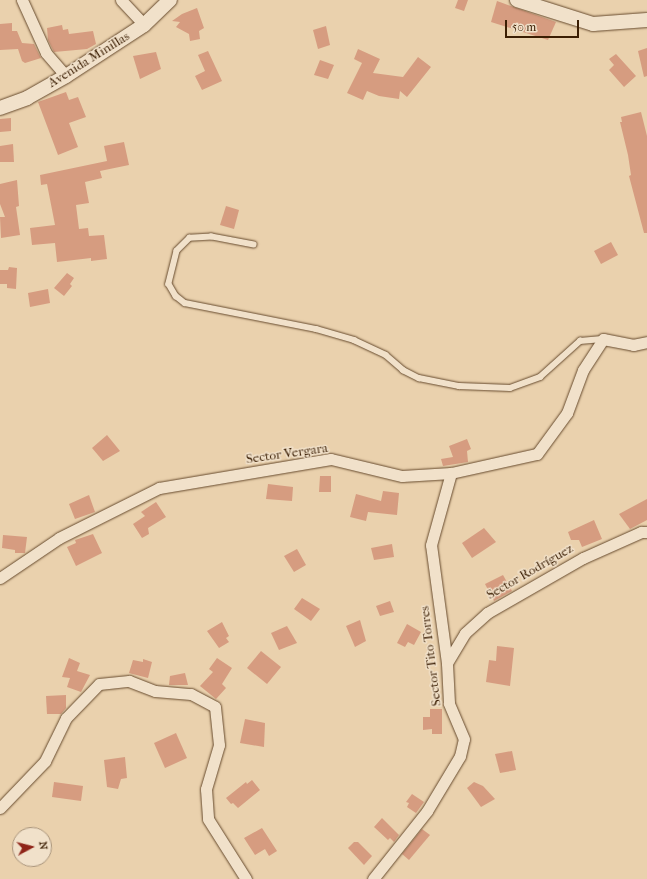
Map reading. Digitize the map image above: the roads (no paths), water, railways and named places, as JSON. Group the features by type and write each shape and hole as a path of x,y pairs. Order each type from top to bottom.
{"street":[{"path":"22,0 46,53 66,76"},
{"path":"121,0 144,24"},
{"name":"Avenida Minillas","path":"0,108 27,98 66,76 144,24 170,0"},
{"path":"517,0 593,24 647,20"},
{"path":"603,339 634,344 647,342"},
{"name":"Sector Vergara","path":"0,578 59,538 159,488 331,459 402,476 451,473 538,454 567,413 584,370 603,339"},
{"name":"Sector Tito Torres","path":"373,879 427,811 460,756 464,739 449,703 447,663 431,545 451,473"},
{"name":"Sector Rodríguez","path":"447,663 465,633 488,613 583,558 641,532 647,532"},
{"path":"0,808 45,761 66,718 99,684 128,681 155,690 191,694 215,707 219,745 206,789 208,819 246,879"}],"lane":[{"path":"254,245 212,237 190,238 177,251 169,284 176,296 185,303 316,329 354,340 386,355 403,370 419,378 459,386 510,388 540,377 580,341 603,339"}]}
